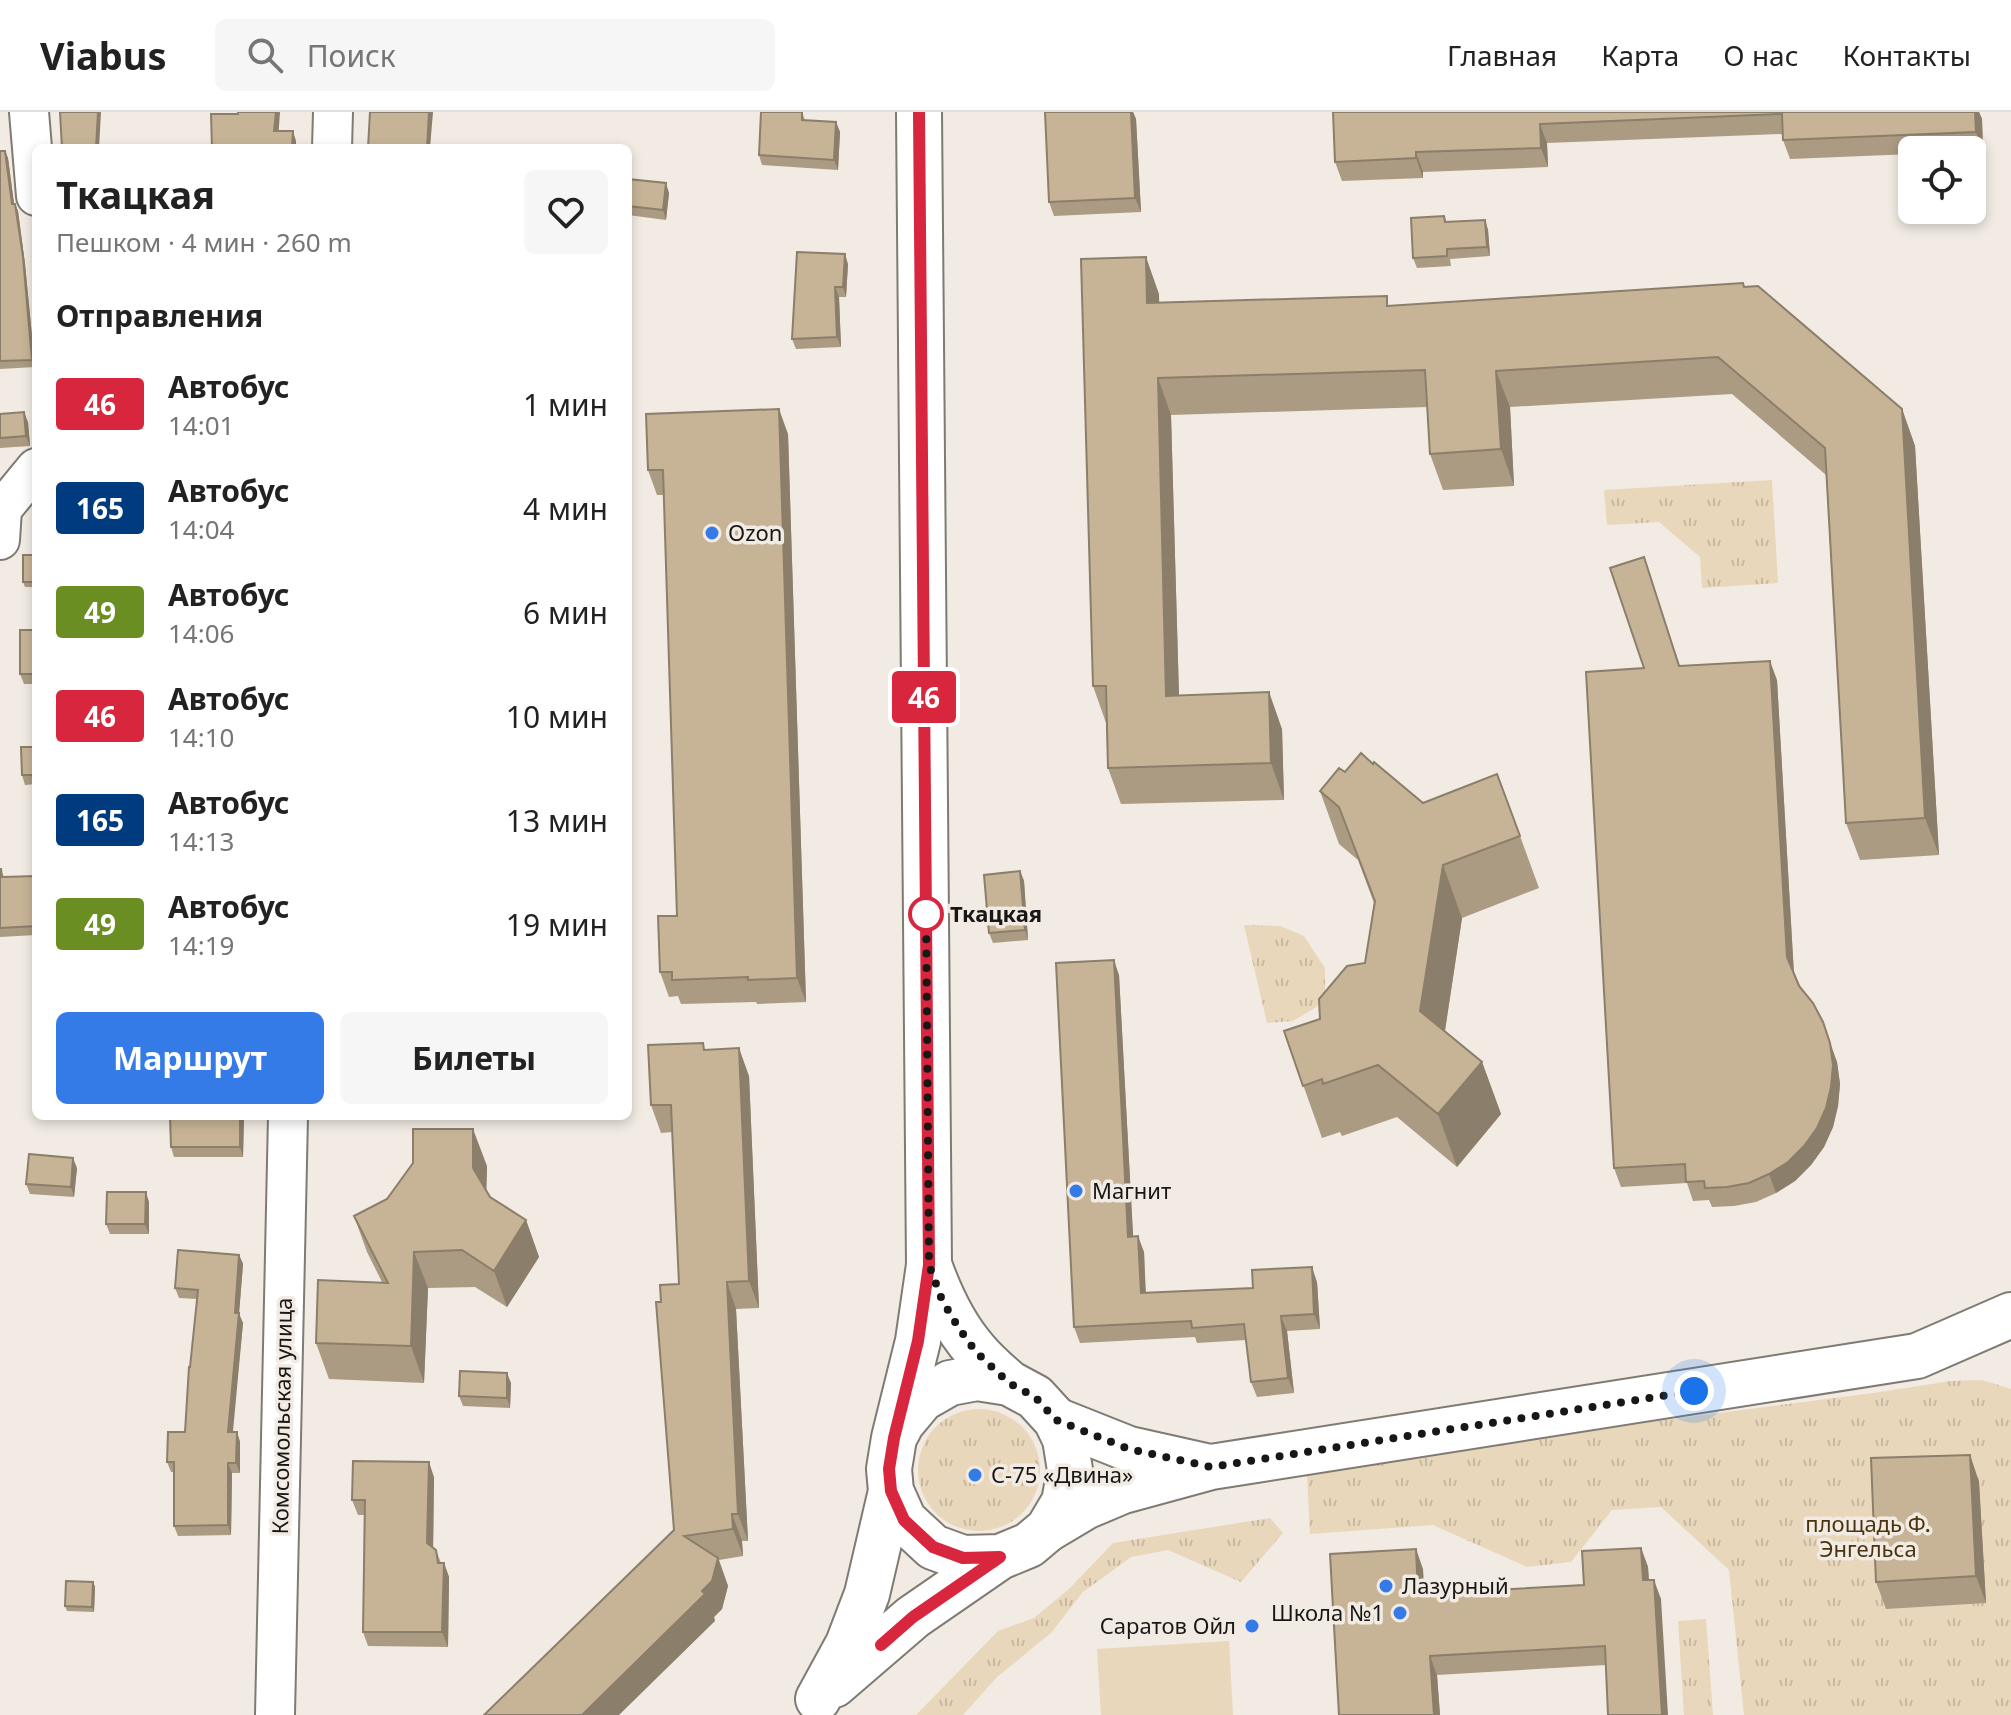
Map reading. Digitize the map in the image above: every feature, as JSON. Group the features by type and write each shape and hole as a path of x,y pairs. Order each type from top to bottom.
{"main road":[{"path":"810,1707 848,1644 867,1594 891,1491 889,1469 894,1438 918,1341 929,1265 919,112"},
{"path":"929,1265 942,1300 976,1352 1009,1383 1035,1397 1056,1420 1065,1439 1070,1470 1064,1502 1048,1529"},
{"path":"810,1707 913,1617 1000,1557 1029,1545 1048,1529 1085,1507 1123,1491 1211,1467 1917,1356 2011,1315"},
{"path":"894,1438 922,1399 950,1383 977,1378 1009,1383"},
{"path":"1056,1420 1129,1449 1211,1467"},
{"path":"891,1491 904,1520 933,1547 963,1558 1000,1557"}],"street":[{"path":"29,112 32,148"},
{"path":"332,144 333,112"},
{"path":"0,540 2,509 32,473"},
{"name":"Комсомольская улица","path":"275,1715 288,1120"}],"green space":[{"path":"1772,480 1778,583 1702,588 1700,557 1659,522 1607,525 1604,490"},
{"path":"1244,925 1280,926 1304,936 1325,968 1325,1002 1293,1021 1267,1023"},
{"name":"площадь Ф. Энгельса","path":"1982,1380 2011,1389 2011,1715 1744,1715 1729,1570 1661,1507 1612,1510 1571,1562 1527,1567 1433,1525 1310,1534 1307,1475 1650,1422 1951,1381"},
{"path":"979,1409 1002,1414 1022,1427 1035,1447 1040,1470 1035,1493 1022,1513 1002,1526 979,1531 956,1526 936,1513 923,1493 918,1470 923,1447 936,1427 956,1414"},
{"path":"1270,1518 1283,1533 1241,1582 1168,1550 1131,1557 1083,1592 1051,1633 997,1677 963,1715 916,1715 998,1631 1034,1618 1069,1589 1113,1543"},
{"path":"1706,1619 1713,1715 1684,1715 1678,1621"},
{"path":"1229,1641 1233,1715 1101,1715 1097,1649"}],"building":[{"path":"60,112 98,112 96,144 62,144"},
{"path":"276,112 274,131 293,131 292,144 212,144 211,114"},
{"path":"370,112 429,112 427,144 368,144"},
{"path":"761,112 802,112 802,120 836,122 834,160 759,155"},
{"path":"1045,112 1131,112 1135,198 1049,202"},
{"path":"1333,112 1975,112 1976,132 1783,140 1782,114 1540,124 1541,148 1416,152 1416,158 1335,162"},
{"path":"0,151 5,151 12,204 15,204 32,360 0,361"},
{"path":"632,179 666,183 663,210 632,206"},
{"path":"1444,216 1445,222 1485,220 1487,247 1447,249 1447,256 1413,258 1411,218"},
{"path":"797,252 845,254 843,287 835,287 837,337 792,339"},
{"path":"1146,257 1147,303 1387,296 1387,306 1743,283 1744,287 1758,286 1902,409 1925,818 1846,823 1825,448 1718,357 1496,371 1501,449 1430,454 1425,370 1158,378 1166,696 1269,692 1271,763 1108,768 1106,686 1093,686 1081,259"},
{"path":"779,409 797,978 672,980 672,972 660,972 658,916 677,916 663,470 648,470 646,414"},
{"path":"24,412 26,436 0,438 0,414"},
{"path":"23,555 32,555 32,582 23,582"},
{"path":"1644,557 1679,666 1770,661 1787,957 1799,986 1823,1022 1833,1065 1826,1108 1804,1146 1788,1162 1769,1174 1749,1183 1727,1187 1705,1188 1704,1181 1686,1182 1685,1164 1614,1168 1586,672 1644,668 1610,568"},
{"path":"20,630 32,630 32,674 20,674"},
{"path":"21,747 32,747 32,775 22,775"},
{"path":"1361,753 1423,803 1497,774 1520,836 1443,865 1420,1011 1482,1062 1438,1114 1378,1065 1323,1084 1322,1079 1303,1086 1284,1031 1320,1019 1319,999 1347,966 1365,963 1375,901 1339,807 1320,791 1339,768 1345,772"},
{"path":"0,869 2,877 32,876 32,926 0,928"},
{"path":"1020,871 1025,930 989,933 984,875"},
{"path":"1114,960 1128,1237 1138,1236 1141,1293 1253,1288 1252,1270 1312,1267 1314,1314 1281,1316 1288,1378 1251,1382 1244,1324 1192,1328 1191,1321 1074,1327 1056,963"},
{"path":"703,1043 704,1050 739,1048 749,1281 727,1282 738,1514 732,1514 733,1529 684,1536 718,1558 712,1581 702,1591 705,1594 582,1715 484,1715 674,1530 656,1302 661,1302 660,1285 679,1284 671,1105 651,1105 648,1045"},
{"path":"170,1120 240,1120 240,1147 171,1147"},
{"path":"413,1129 473,1129 473,1168 490,1197 526,1220 494,1271 462,1250 414,1252 411,1346 316,1343 318,1280 388,1283 354,1216 387,1199 413,1163"},
{"path":"29,1154 73,1158 71,1187 26,1184"},
{"path":"107,1192 146,1192 145,1224 106,1224"},
{"path":"178,1250 239,1255 235,1313 239,1313 228,1432 237,1432 236,1463 228,1463 228,1525 174,1526 174,1462 167,1462 168,1432 185,1432 198,1290 175,1288"},
{"path":"460,1371 507,1373 507,1398 459,1396"},
{"path":"1970,1455 1976,1576 1876,1582 1871,1458"},
{"path":"353,1461 429,1462 427,1543 436,1550 438,1563 444,1563 442,1632 363,1632 365,1500 352,1500"},
{"path":"1641,1548 1643,1580 1654,1580 1662,1715 1608,1715 1605,1646 1430,1656 1434,1715 1339,1715 1330,1554 1416,1549 1418,1594 1584,1585 1582,1551"},
{"path":"66,1581 93,1582 92,1607 65,1606"}],"bus line":[{"name":"46","path":"881,1645 913,1617 1000,1557 963,1558 933,1547 904,1520 891,1491 889,1469 918,1341 929,1265 919,112"}],"place":[{"name":"Ozon","path":"712,533"},
{"name":"Ткацкая","path":"926,914"},
{"name":"Магнит","path":"1076,1191"},
{"name":"С-75 «Двина»","path":"975,1475"},
{"name":"Лазурный","path":"1386,1586"},
{"name":"Школа №1","path":"1400,1613"},
{"name":"Саратов Ойл","path":"1252,1626"}],"route":[{"path":"926,914 926,905 929,1265 942,1300 976,1352 1009,1383 1035,1397 1056,1420 1129,1449 1211,1467 1694,1391"}]}
